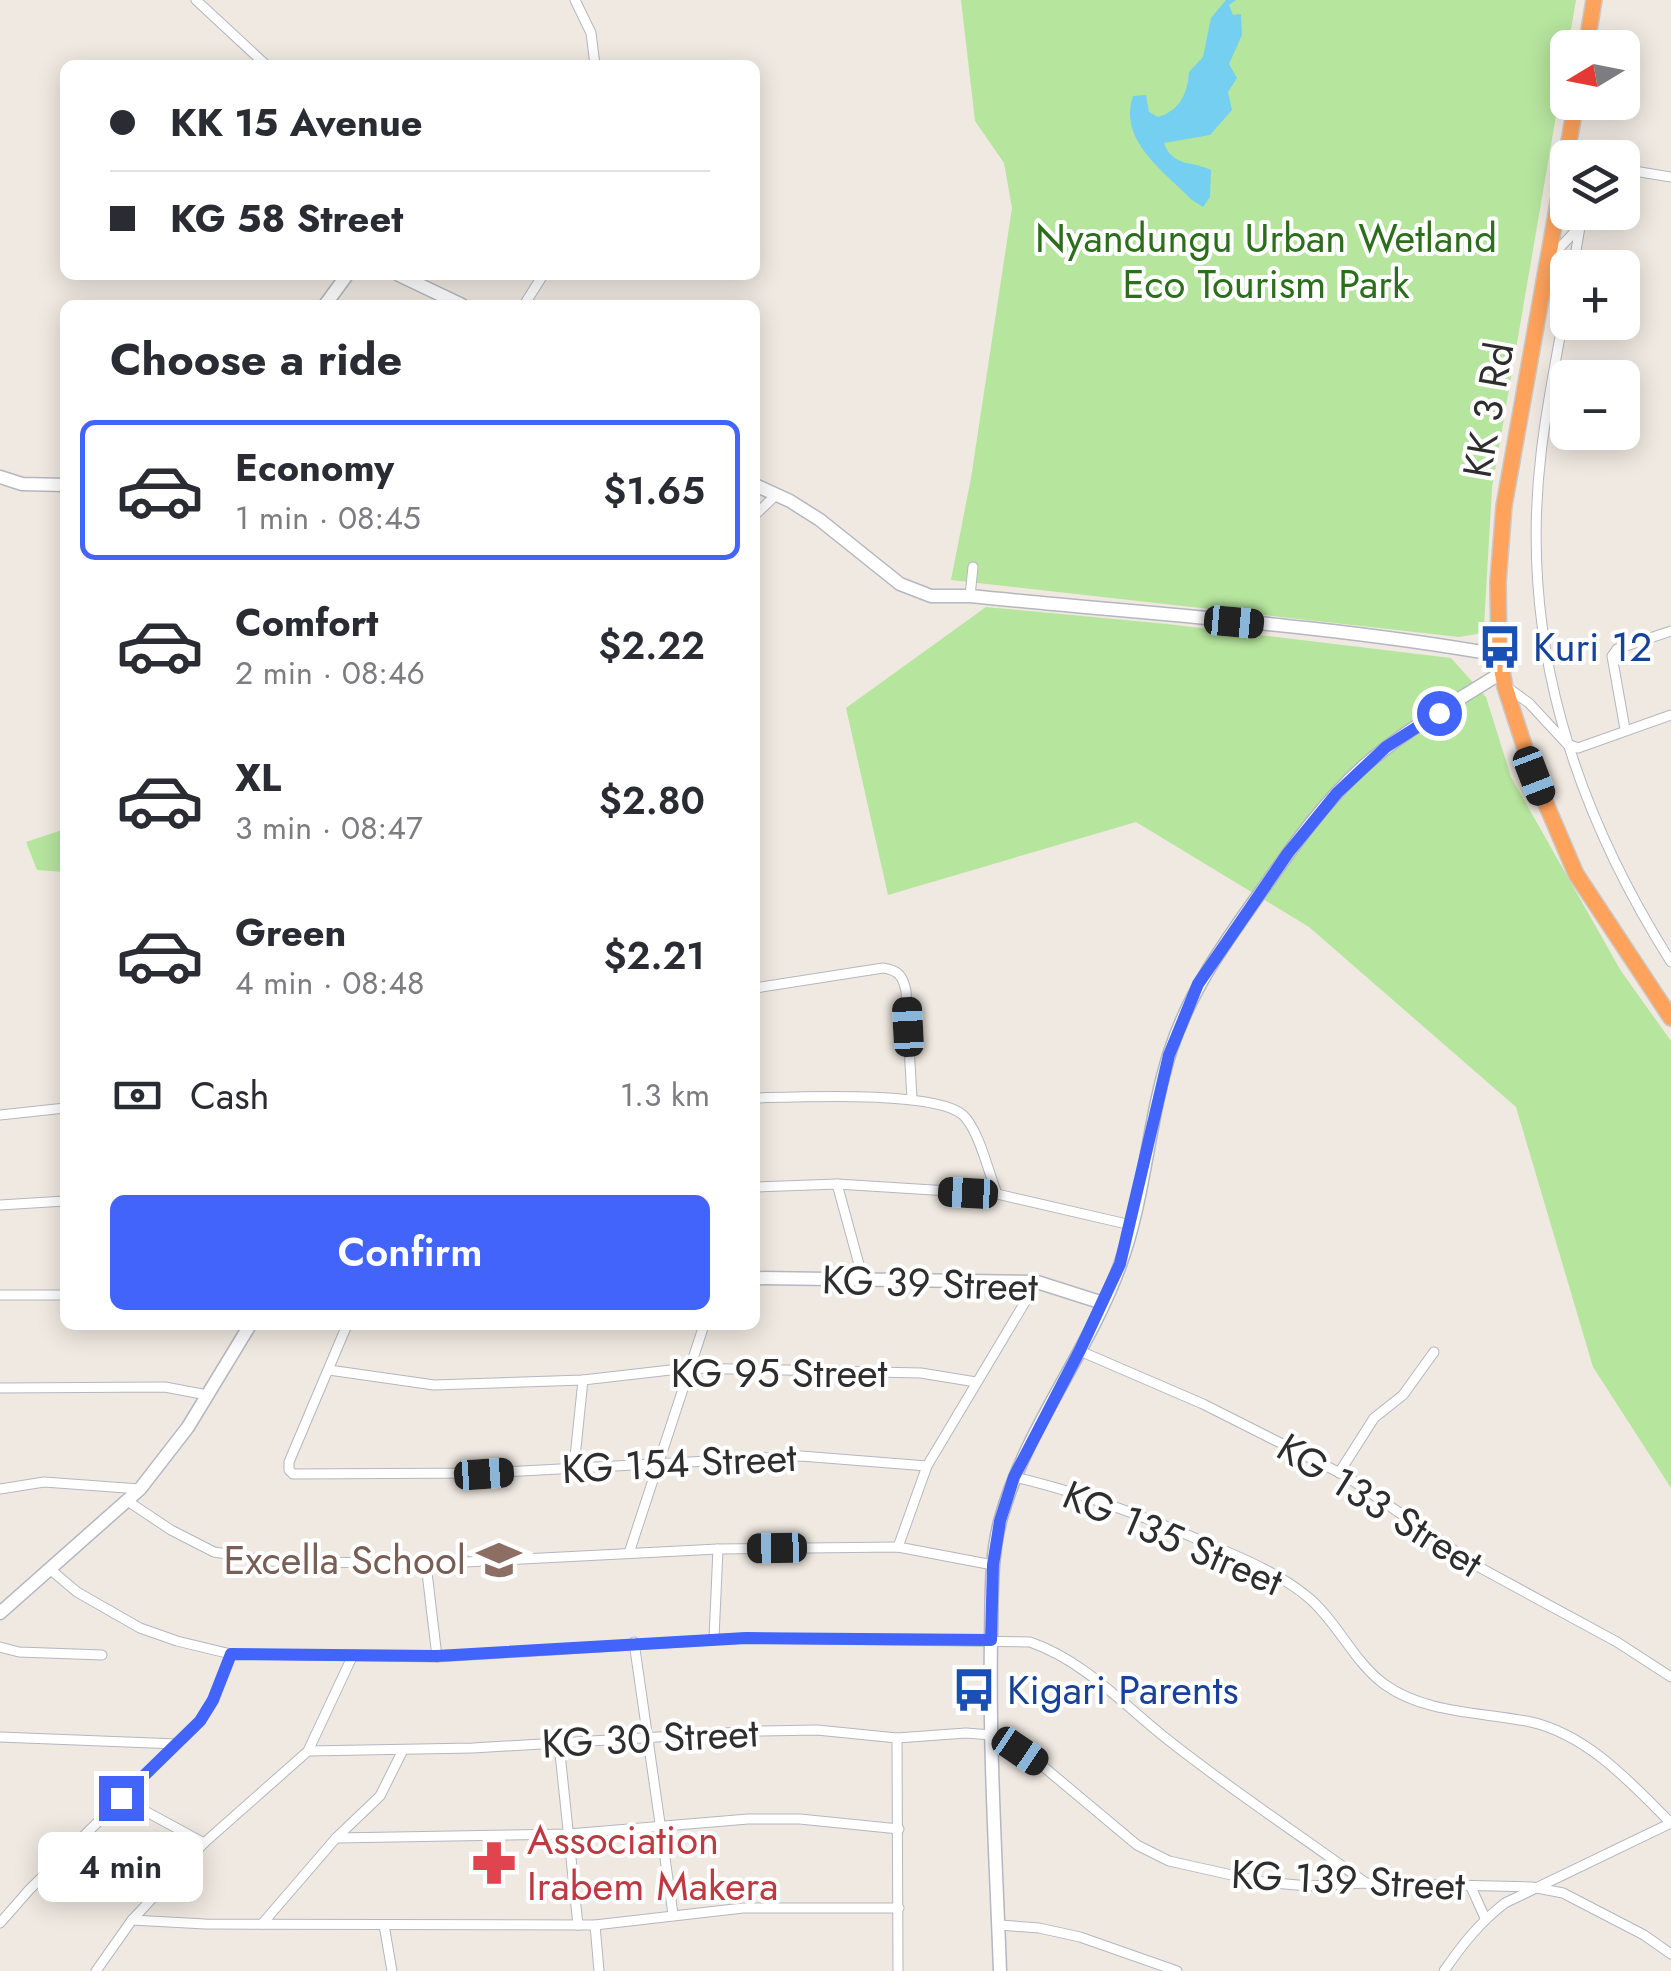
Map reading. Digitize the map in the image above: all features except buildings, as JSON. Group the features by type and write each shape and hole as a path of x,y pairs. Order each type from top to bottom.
{"highway":[{"path":"1589,30 1594,0"},
{"name":"KK 3 Rd","path":"1551,250 1573,120"},
{"name":"KK 3 Rd","path":"1550,258 1504,506 1498,582 1499,655 1503,680 1546,809 1576,874 1671,1018"}],"street":[{"path":"196,0 261,60"},
{"path":"575,0 591,33 594,60"},
{"path":"1640,173 1671,177"},
{"path":"1557,250 1575,230"},
{"path":"410,280 452,300"},
{"path":"1560,340 1541,455 1536,547 1542,627 1553,693 1599,834 1642,917 1671,962"},
{"path":"0,478 22,484 60,485"},
{"path":"760,487 820,520 900,584 931,596 970,596 1270,626 1499,655"},
{"path":"760,511 776,495"},
{"path":"970,596 973,567"},
{"path":"1625,729 1612,656 1617,649 1671,632"},
{"path":"1000,1971 991,1640 993,1565 1000,1521 1014,1477 1120,1264 1169,1055 1198,984 1288,853 1361,768 1386,747 1503,680 1567,744 1587,748 1625,729 1671,715"},
{"path":"760,987 883,968 894,970 903,978 906,991 912,1099"},
{"path":"760,1098 912,1099 963,1115 974,1132 997,1194"},
{"path":"0,1115 60,1109"},
{"path":"760,1187 837,1184 997,1194 1131,1226"},
{"path":"837,1184 863,1279"},
{"path":"0,1205 60,1201"},
{"name":"KG 39 Street","path":"760,1278 1037,1282 1103,1303"},
{"path":"898,1547 927,1466 1037,1282"},
{"path":"0,1295 60,1295"},
{"path":"0,1613 140,1490 171,1452 247,1330"},
{"name":"KG 154 Street","path":"344,1330 289,1462 293,1474 420,1476 801,1456 927,1466"},
{"path":"629,1553 702,1330"},
{"name":"KG 133 Street","path":"1080,1350 1203,1404 1339,1472 1477,1566 1671,1676"},
{"path":"1339,1472 1374,1418 1402,1395 1434,1352"},
{"name":"KG 95 Street","path":"329,1370 434,1385 583,1380 688,1368 921,1373 976,1382"},
{"path":"574,1467 583,1380"},
{"path":"0,1388 165,1387 207,1395"},
{"name":"KG 135 Street","path":"1014,1477 1072,1492 1167,1526 1272,1573 1321,1610 1384,1684 1415,1700 1533,1722 1568,1735 1609,1762 1671,1823"},
{"path":"0,1489 44,1482 140,1490"},
{"path":"129,1502 171,1530 225,1555 270,1561 520,1562 718,1549 898,1547 993,1565"},
{"path":"714,1638 718,1549"},
{"path":"426,1564 437,1656"},
{"path":"52,1570 77,1592 140,1628 231,1654 508,1654 714,1638 1030,1642 1053,1649 1170,1741 1366,1883"},
{"path":"634,1642 673,1914"},
{"path":"0,1647 20,1652 102,1655"},
{"path":"0,1923 200,1721 231,1654"},
{"path":"96,1971 132,1920 204,1844 308,1751 353,1655"},
{"name":"KG 30 Street","path":"308,1751 559,1744 646,1736 817,1730 897,1738 991,1735"},
{"name":"KG 139 Street","path":"991,1735 1045,1768 1137,1845 1168,1861 1263,1882 1309,1886 1366,1883 1532,1888 1563,1893 1644,1934 1671,1954"},
{"path":"0,1737 177,1744"},
{"path":"897,1738 898,1971"},
{"path":"559,1744 578,1925"},
{"path":"262,1924 336,1838 380,1796 403,1750"},
{"path":"121,1798 204,1844"},
{"path":"336,1838 569,1834 800,1818 899,1829"},
{"path":"1444,1971 1485,1918 1532,1888 1671,1823"},
{"path":"1471,1887 1485,1918"},
{"path":"132,1920 578,1925 673,1914 805,1906 899,1908"},
{"path":"595,1924 599,1971"},
{"path":"384,1925 392,1971"},
{"path":"1000,1925 1039,1928 1080,1938 1178,1971"}],"green space":[{"name":"Nyandungu Urban Wetland Eco Tourism Park","path":"961,0 1576,0 1571,30 1550,30 1550,120 1555,120 1492,488 1484,626 1477,634 1459,637 951,580 971,478 1012,208 1004,163 975,121"},
{"path":"986,607 1451,658 1486,697 1511,777 1621,971 1671,1041 1671,1488 1593,1367 1516,1107 1309,927 1136,822 888,895 846,708"},
{"path":"60,831 60,872 37,870 26,842"}],"water":[{"path":"1226,0 1236,0 1229,5 1233,15 1241,14 1242,35 1229,64 1237,78 1228,92 1232,110 1210,135 1164,143 1178,160 1211,170 1210,197 1203,207 1146,154 1132,127 1130,112 1133,96 1146,95 1149,112 1158,117 1177,105 1185,93 1189,72 1203,57 1211,18"}],"place":[{"name":"Kuri 12","path":"1500,647"},
{"name":"Excella School","path":"499,1560"},
{"name":"Kigari Parents","path":"974,1690"},
{"name":"Association Irabem Makera","path":"494,1863"}],"route":[{"path":"121,1798 200,1721 231,1654 508,1654 634,1642 746,1638 991,1640 993,1565 1000,1521 1014,1477 1120,1264 1169,1055 1198,984 1288,853 1337,793 1386,747 1439,713"}]}
